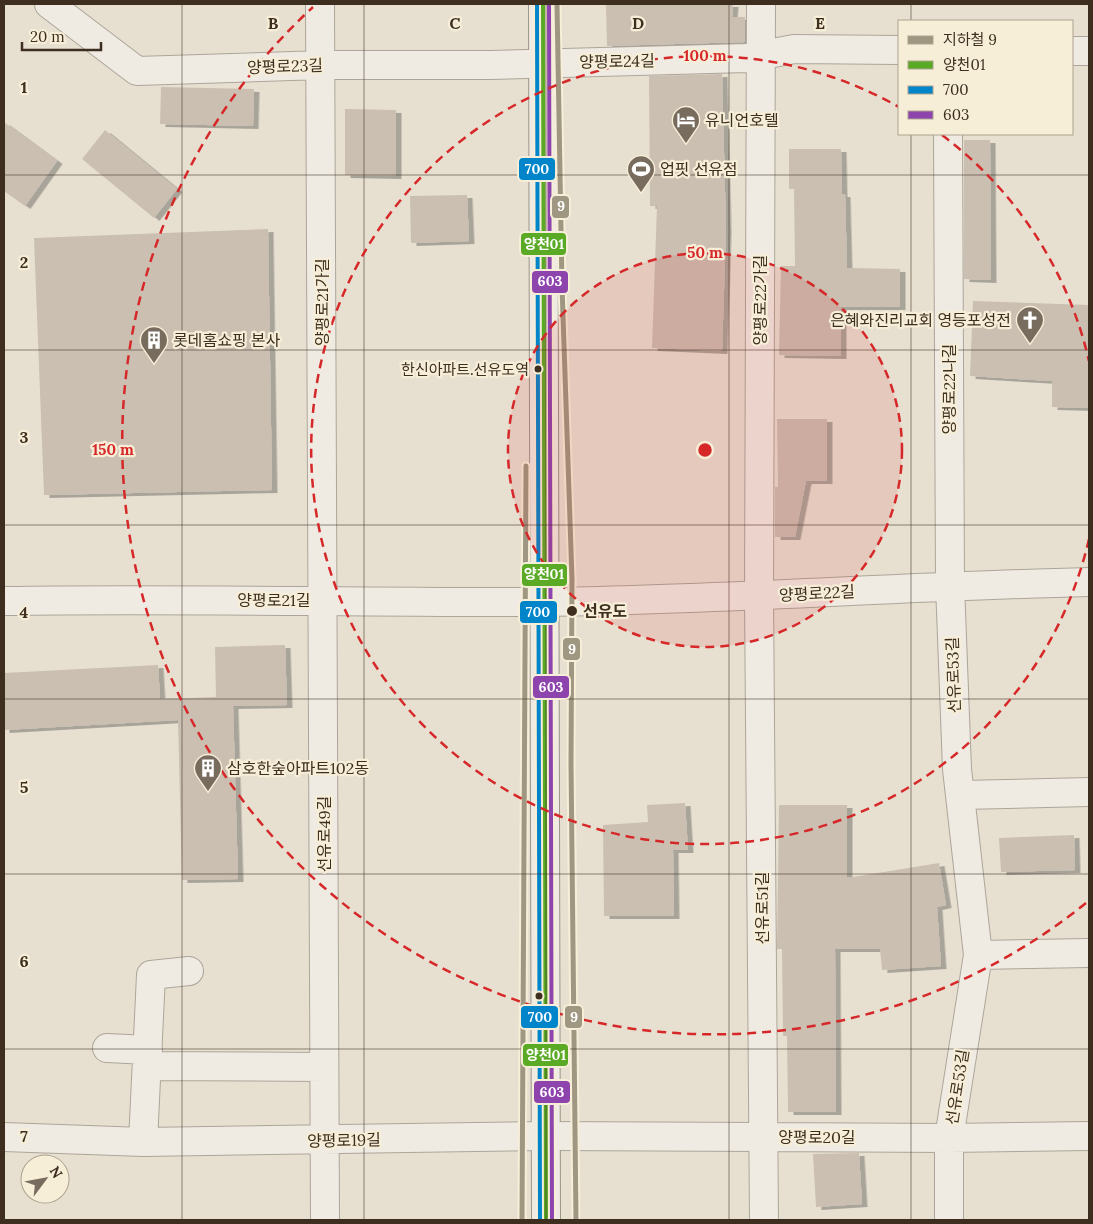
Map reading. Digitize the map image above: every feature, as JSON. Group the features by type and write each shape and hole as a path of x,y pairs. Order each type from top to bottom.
{"street":[{"name":"양평로23길","path":"49,4 137,71 322,65 543,64"},
{"name":"양평로21가길","path":"320,4 322,65 323,600"},
{"path":"543,4 546,1220"},
{"name":"양평로22가길","path":"760,596 761,4"},
{"name":"양평로24길","path":"543,64 760,56 794,50 898,50"},
{"path":"1073,51 1089,51"},
{"name":"양평로22나길","path":"948,135 950,585"},
{"name":"양평로22길","path":"545,602 760,596 950,585 1089,582"},
{"name":"선유로53길","path":"949,1220 950,1138 978,955 958,769 950,585"},
{"name":"선유로51길","path":"760,596 764,1220"},
{"name":"양평로21길","path":"4,600 545,602"},
{"name":"선유로49길","path":"323,600 325,1220"},
{"path":"961,796 1089,792"},
{"path":"978,955 1089,953"},
{"path":"143,1142 151,975 189,971"},
{"path":"107,1048 148,1058 324,1067"},
{"name":"양평로20길","path":"546,1136 950,1138 1089,1136"},
{"name":"양평로19길","path":"4,1137 143,1142 546,1136"}],"building":[{"path":"606,4 733,4 732,17 745,17 745,42 607,46"},
{"path":"722,74 726,230 722,351 652,348 657,206 650,206 649,76"},
{"path":"161,87 254,89 253,126 160,124"},
{"path":"345,109 396,110 396,176 345,175"},
{"path":"4,122 57,161 25,206 4,191"},
{"path":"105,130 177,189 154,218 82,159"},
{"path":"964,140 990,140 991,280 964,279"},
{"path":"789,149 841,149 842,194 845,194 847,268 900,269 900,307 841,307 841,356 779,355 781,266 795,266 794,189 789,189"},
{"path":"467,195 469,241 411,243 410,196"},
{"name":"롯데홈쇼핑 본사","path":"268,229 272,490 44,495 34,238"},
{"name":"은혜와진리교회 영등포성전","path":"973,301 1089,305 1089,408 1052,407 1052,381 970,376"},
{"path":"777,419 827,419 827,481 806,481 795,537 775,537 775,487 778,487"},
{"name":"삼호한숲아파트102동","path":"285,645 287,705 233,706 238,879 182,880 178,720 4,730 4,673 158,665 160,699 216,697 215,647"},
{"path":"685,803 688,850 673,850 674,916 604,916 603,825 648,822 647,805"},
{"path":"779,805 847,805 847,878 939,863 946,905 937,907 941,966 882,970 880,949 835,949 836,1112 788,1112 787,1036 783,1036 782,949 777,949"},
{"path":"1074,835 1075,870 1001,872 999,838"},
{"path":"859,1153 862,1204 816,1207 813,1154"}],"metro line":[{"name":"9","path":"557,4 562,286 572,579 571,763 576,1220"},
{"name":"9","path":"522,1220 526,466"}],"transit line":[{"name":"700","path":"537,4 540,1220"},
{"name":"양천01","path":"543,4 546,1220"},
{"name":"603","path":"549,4 552,1220"}],"place":[{"name":"유니언호텔","path":"686,144"},
{"name":"업핏 선유점","path":"641,193"},
{"name":"은혜와진리교회 영등포성전","path":"1030,344"},
{"name":"롯데홈쇼핑 본사","path":"154,364"},
{"name":"한신아파트.선유도역","path":"538,369"},
{"name":"선유도","path":"572,611"},
{"name":"삼호한숲아파트102동","path":"208,792"}]}
